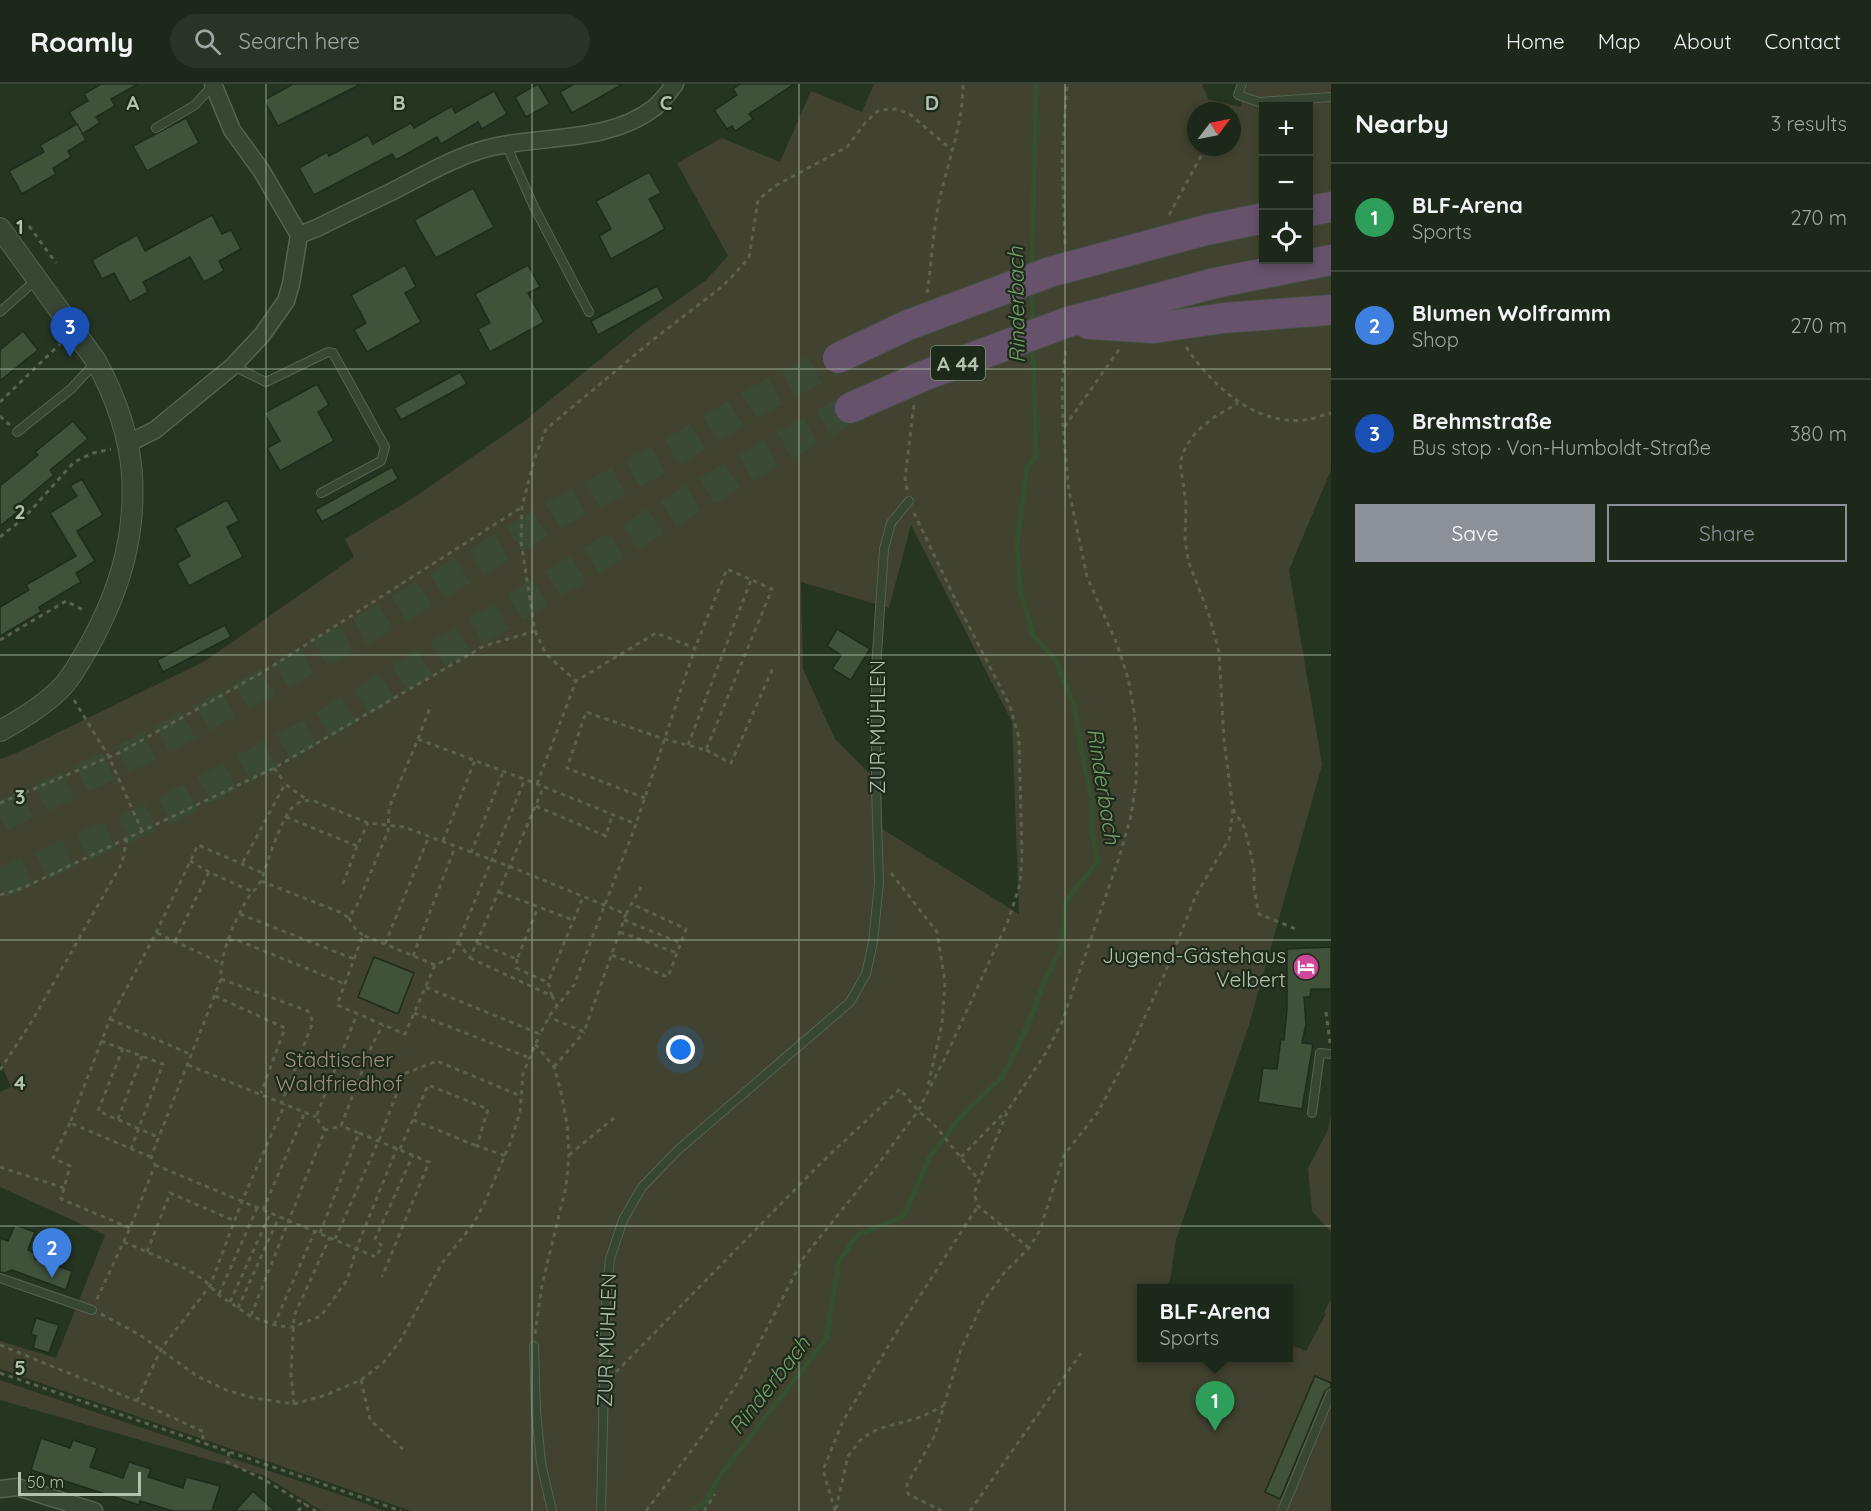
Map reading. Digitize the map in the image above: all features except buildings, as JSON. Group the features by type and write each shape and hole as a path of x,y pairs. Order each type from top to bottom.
{"highway":[{"path":"1313,210 1331,207"},
{"name":"A 44","path":"838,358 918,321 1050,272 1206,230 1259,219"},
{"name":"A 44","path":"1313,261 1331,260"},
{"name":"A 44","path":"850,408 923,376 1068,322 1290,264"},
{"path":"1068,322 1154,328 1224,318 1331,310"}],"street":[{"path":"299,235 433,170 477,152 506,144 565,138 619,126 655,107 675,84"},
{"path":"120,446 155,430 233,366 262,335 286,301 299,235 261,170 232,130 213,85"},
{"path":"0,228 96,361 116,401 120,446 132,472 130,530 118,587 106,615 64,685 30,713 0,731"},
{"path":"0,1489 17,1486 94,1511"}],"lane":[{"path":"1242,84 1238,95 1259,102 1331,97"},
{"path":"156,128 195,105 213,85"},
{"path":"506,144 534,207 589,312"},
{"path":"0,312 37,279"},
{"path":"233,366 266,382 328,352 333,353 385,447 381,461 321,493"},
{"path":"17,432 71,389 96,361"},
{"name":"ZUR MÜHLEN","path":"601,1511 607,1289 610,1259 623,1220 642,1186 678,1150 850,1002 866,974 873,942 879,858 876,669 884,549 891,523 909,501"},
{"path":"1312,1113 1320,1053 1331,1054"},
{"path":"0,1278 92,1310"},
{"path":"534,1346 536,1411 541,1463 552,1511"},
{"path":"1282,1511 1331,1393"}],"path":[{"path":"576,681 546,654 535,631 522,542 522,507 534,460 546,429 654,339 723,286 748,258 758,200 775,186 847,147 865,123 879,111 897,109 910,115 954,151 963,102 963,84"},
{"path":"1167,220 1201,156"},
{"path":"29,226 56,262"},
{"path":"1029,1248 978,1206 974,1192 1008,1110 1047,1051 1062,1022 1103,908 1131,816 1136,782 1137,745 1134,711 1128,678 1117,644 1087,577 1069,491 1063,429 1119,352 1122,341"},
{"path":"0,402 60,344"},
{"path":"942,1511 908,1494 907,1484 936,1435 961,1349 984,1300 1005,1272 1029,1248 1040,1230 1064,1155 1098,1112 1124,1063 1165,973 1196,895 1229,839 1233,809 1224,740 1219,652 1209,615 1189,563 1185,541 1186,503 1180,462 1185,446 1197,431 1213,418 1238,403 1267,415 1288,419 1304,420 1331,413"},
{"path":"0,537 24,518 75,462 93,453 120,446"},
{"path":"646,1511 703,1435 741,1378 804,1257 918,1111 1004,932 1020,884 1022,857 1020,766 1018,738 1010,706 957,603 909,501"},
{"path":"0,803 119,753 263,672 522,507"},
{"path":"155,1165 124,1242 92,1310 140,1335 197,1376 226,1390 254,1398 294,1404 326,1395 361,1380 383,1363 400,1341 442,1263 474,1222 506,1156 520,1112 523,1073 549,1017 574,985 636,824 695,648 727,569 772,589 706,750"},
{"path":"688,746 751,579"},
{"path":"0,640 66,601 85,611"},
{"path":"0,895 23,888 274,768 484,646 535,631"},
{"path":"537,784 576,681 656,633 695,648"},
{"path":"645,798 567,768 586,712 664,739 706,750 731,763 772,668"},
{"path":"73,698 109,757 142,831"},
{"path":"349,918 358,903 387,831 389,808 431,705"},
{"path":"418,739 544,786 636,824"},
{"path":"442,841 475,760"},
{"path":"274,768 285,784 306,800"},
{"path":"471,853 503,772"},
{"path":"363,936 336,1005 405,1034 435,965 450,958 458,942 490,859 525,779"},
{"path":"243,863 285,784"},
{"path":"470,958 544,786"},
{"path":"151,1157 215,996 221,979 220,963 229,940 240,914 261,881 286,817 297,803 306,800 314,801 368,823 404,827 626,914"},
{"path":"536,806 606,836 612,814"},
{"path":"1233,809 1244,827 1249,846 1259,914 1296,930"},
{"path":"286,817 357,846"},
{"path":"343,884 368,823"},
{"path":"385,944 429,836"},
{"path":"0,1070 32,1021 122,863 127,838"},
{"path":"130,1228 61,1199 70,1166 53,1158 70,1123 110,1019 156,933 198,845 263,873"},
{"path":"413,956 455,847"},
{"path":"879,858 937,932 945,982 942,1024 927,1092"},
{"path":"190,861 253,892"},
{"path":"175,941 209,872"},
{"path":"261,881 342,913 363,936 435,965"},
{"path":"554,1067 584,1032 626,914 641,887"},
{"path":"500,892 573,920"},
{"path":"557,1006 548,982 583,897"},
{"path":"612,955 668,977 686,929 632,904"},
{"path":"538,907 517,959 516,968 548,982"},
{"path":"240,914 354,959"},
{"path":"624,920 681,943"},
{"path":"620,932 677,953"},
{"path":"156,933 220,963"},
{"path":"229,940 237,940 345,984"},
{"path":"458,942 470,958 552,996"},
{"path":"477,943 517,959"},
{"path":"137,1401 161,1349 210,1286 314,1022 308,1011 221,979"},
{"path":"425,987 540,1034"},
{"path":"215,996 285,1028 261,1094"},
{"path":"1326,1012 1330,1040"},
{"path":"414,1013 530,1058"},
{"path":"316,1117 357,1014"},
{"path":"549,1017 584,1032"},
{"path":"110,1019 192,1055"},
{"path":"341,1126 372,1045 383,1025"},
{"path":"101,1041 163,1064 131,1149"},
{"path":"534,1346 542,1285 566,1187 569,1155 567,1124 554,1067 535,1044"},
{"path":"123,1048 98,1111 158,1137"},
{"path":"118,1119 142,1056"},
{"path":"335,1239 379,1140 404,1074 436,1060 521,1096"},
{"path":"188,1065 316,1117 326,1130"},
{"path":"124,1242 186,1269 250,1316 274,1325 293,1327 321,1316 347,1280 357,1247 398,1148 428,1084 488,1109 477,1146"},
{"path":"605,1383 814,1170 900,1089 939,1131 978,1179"},
{"path":"959,1155 1008,1110"},
{"path":"263,1210 305,1112"},
{"path":"569,1155 614,1118"},
{"path":"413,1120 506,1156"},
{"path":"70,1123 151,1157 155,1165 288,1221 357,1247 376,1257 382,1246 375,1239 413,1155"},
{"path":"326,1130 341,1126 429,1162 382,1277"},
{"path":"250,1316 326,1130"},
{"path":"320,1233 359,1133"},
{"path":"0,1167 64,1188"},
{"path":"147,1252 170,1193 235,1221"},
{"path":"835,1511 823,1470 843,1421 901,1325 978,1206"},
{"path":"219,1295 257,1208"},
{"path":"230,1302 270,1213"},
{"path":"238,1308 279,1217"},
{"path":"274,1325 315,1231"},
{"path":"294,1404 291,1373 294,1316 330,1237"},
{"path":"0,1345 137,1401 204,1432 202,1442"},
{"path":"970,1511 1081,1353"},
{"path":"0,1374 401,1511"},
{"path":"361,1380 370,1420 403,1449"},
{"path":"835,1511 848,1456 862,1438 878,1429 921,1417 945,1405"},
{"path":"228,1452 227,1462 263,1479 316,1511"},
{"path":"704,1511 715,1494"},
{"path":"298,1511 305,1503"}],"green space":[{"name":"Städtischer Waldfriedhof","path":"874,84 1202,84 1208,99 1220,102 1187,102 1187,156 1241,156 1241,104 1248,84 1331,84 1331,470 1289,570 1322,765 1249,1025 1176,1240 1170,1280 1168,1284 1137,1284 1137,1362 1293,1362 1293,1346 1306,1351 1326,1314 1324,1312 1331,1299 1331,1511 411,1511 0,1369 0,1341 56,1358 105,1235 0,1187 0,1092 11,1087 0,1062 0,759 205,661 354,557 345,539 413,498 523,422 641,326 706,280 728,256 677,163 722,138 780,162 811,91 862,112","holes":["911,525 1012,722 1019,914 876,825 873,777 835,739 803,669 801,582 889,608"]},
{"path":"1331,1115 1331,1232 1312,1211 1308,1168 1328,1130"},
{"path":"0,1380 385,1511 322,1511 263,1475 0,1400"}],"waterway":[{"name":"Rinderbach","path":"1032,268 1036,84"},
{"name":"Rinderbach","path":"1032,290 1033,325"},
{"name":"Rinderbach","path":"692,1511 704,1504 721,1474 826,1339 839,1261 857,1235 904,1216 930,1156 959,1119 1003,1076 1061,948 1066,900 1098,861 1092,833 1092,800 1074,705 1055,659 1033,636 1020,589 1017,544 1027,468 1036,456 1033,344"}],"tunnel":[{"path":"0,817 138,752 281,675 382,619 556,514 662,458 758,400 838,358"},
{"path":"0,884 165,811 314,731 692,499 850,408"}],"place":[{"name":"Brehmstraße","path":"70,357"},
{"name":"Jugend-Gästehaus Velbert","path":"1306,967"},
{"name":"Blumen Wolframm","path":"52,1278"},
{"name":"BLF-Arena","path":"1215,1431"}]}
